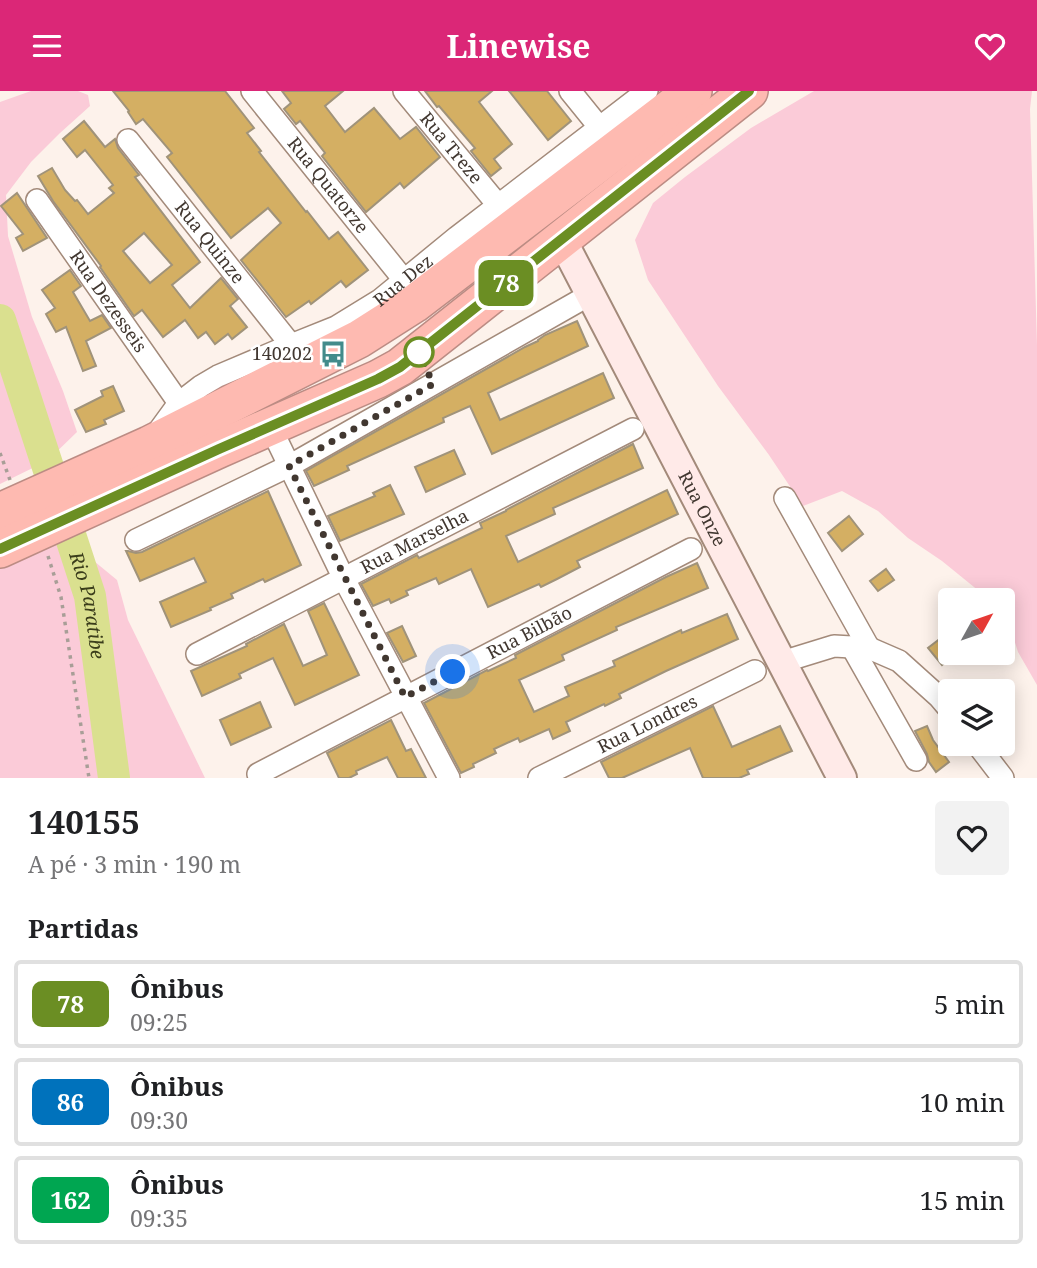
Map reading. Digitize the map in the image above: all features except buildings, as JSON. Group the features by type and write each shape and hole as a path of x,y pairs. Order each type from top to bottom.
{"highway":[{"path":"101,484 270,426 400,367 749,91"},
{"path":"0,549 46,516 101,484 149,445 359,339 414,304 473,242 670,94"},
{"path":"473,242 513,277"},
{"path":"0,512 46,516"}],"street":[{"name":"Rua Quatorze","path":"252,91 404,280"},
{"name":"Rua Treze","path":"404,91 498,205"},
{"path":"570,91 600,128"},
{"name":"Rua Dez","path":"149,445 187,395 218,376 336,327 380,300 404,280 473,242 498,205 600,128 670,94"},
{"name":"Rua Quinze","path":"128,140 291,345"},
{"name":"Rua Dezesseis","path":"37,200 179,403"},
{"name":"Rua Onze","path":"562,240 842,778"},
{"path":"136,540 289,466 577,302"},
{"path":"270,426 344,579 449,778"},
{"name":"Rua Marselha","path":"197,654 633,429"},
{"path":"785,498 916,760"},
{"name":"Rua Bilbão","path":"258,774 691,549"},
{"path":"782,662 834,646 861,647 899,661 938,696"},
{"name":"Rua Londres","path":"538,778 755,671"},
{"path":"987,756 1003,778"}],"path":[{"path":"46,516 89,778"}],"shaded area":[{"path":"31,91 78,91 88,95 90,106 31,162 6,195 8,236 32,317 77,432 47,461 0,484 0,102"},
{"path":"814,91 1032,91 1030,109 1037,345 1037,685 1015,642 1015,588 975,588 908,538 878,511 842,491 803,506 718,386 648,280 635,240 653,203 751,128"},
{"path":"72,543 117,580 128,620 205,778 0,778 0,561 21,549"}],"waterway":[{"name":"Rio Paratibe","path":"0,320 90,596 114,778"}],"bus line":[{"name":"78","path":"0,549 400,367 749,91"}],"place":[{"name":"140202","path":"333,354"}],"route":[{"path":"419,352 433,384 289,466 405,697 453,672"}]}
